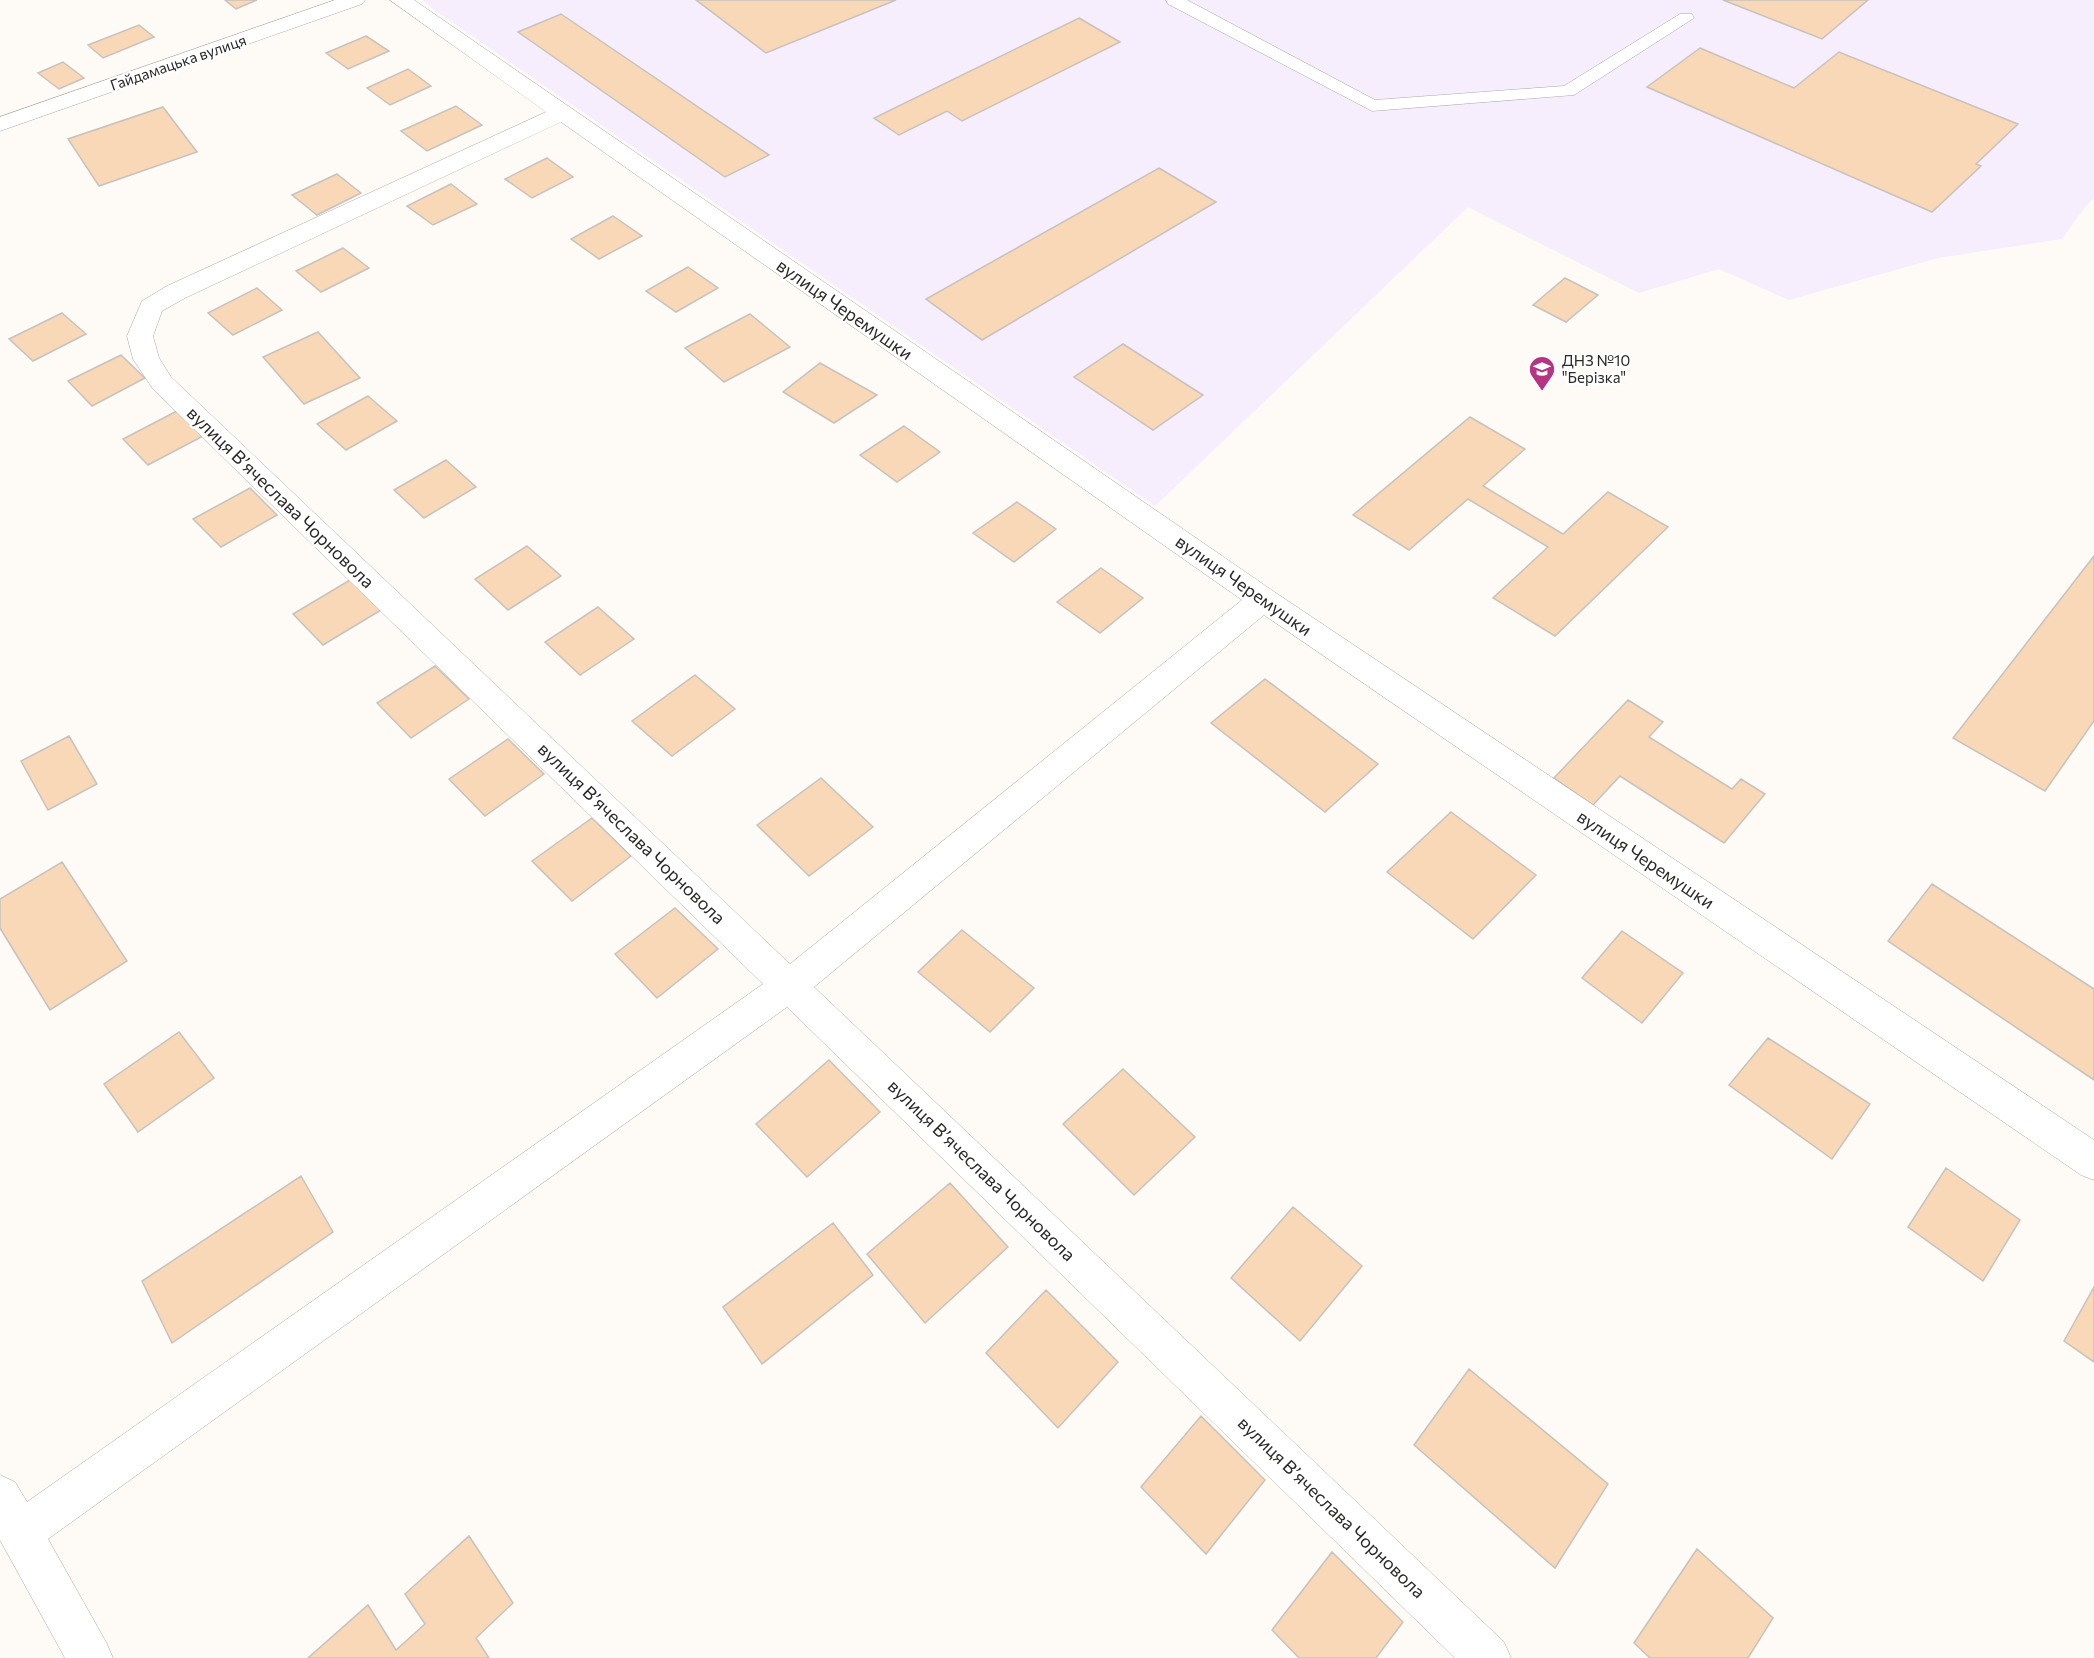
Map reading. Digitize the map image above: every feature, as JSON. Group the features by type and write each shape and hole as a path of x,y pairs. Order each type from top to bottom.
{"street":[{"name":"Гайдамацька вулиця","path":"0,124 355,0"},
{"name":"вулиця Черемушки","path":"400,0 1263,599 2094,1162"},
{"name":"вулиця Вʼячеслава Чорновола","path":"562,114 176,292 150,307 141,336 146,360 162,383 1488,1658"},
{"path":"90,1658 10,1515 790,985 1263,599"}],"lane":[{"path":"1174,0 1372,106 1568,91 1686,18"}],"shaded area":[{"path":"423,0 2094,0 2094,198 2062,239 1938,258 1789,300 1719,269 1639,293 1468,207 1155,506"}],"building":[{"path":"225,0 257,0 236,9"},
{"path":"696,0 896,0 766,53"},
{"path":"1723,0 1868,0 1822,39"},
{"path":"561,14 769,155 725,177 518,32"},
{"path":"1079,18 1120,42 962,121 947,111 899,135 874,118"},
{"path":"139,25 154,37 103,58 88,45"},
{"path":"366,36 389,51 348,69 326,53"},
{"path":"1700,48 1794,88 1839,52 2018,124 1976,164 1981,166 1932,212 1647,87"},
{"path":"63,62 84,78 59,89 38,73"},
{"path":"408,69 431,86 390,105 367,88"},
{"path":"456,106 482,125 427,151 401,131"},
{"path":"163,107 197,152 99,186 68,139"},
{"path":"547,158 573,177 532,198 505,179"},
{"path":"1159,168 1216,202 982,340 926,299"},
{"path":"337,174 361,193 317,215 292,195"},
{"path":"451,184 477,204 433,225 407,206"},
{"path":"613,216 642,236 599,259 571,239"},
{"path":"343,248 369,268 321,292 296,271"},
{"path":"688,267 718,288 676,312 646,291"},
{"path":"1565,278 1598,295 1566,322 1533,305"},
{"path":"257,288 282,310 233,335 208,313"},
{"path":"62,313 86,334 33,361 9,339"},
{"path":"750,314 790,347 724,382 685,348"},
{"path":"318,332 360,378 304,404 263,357"},
{"path":"1123,344 1203,395 1153,430 1074,377"},
{"path":"121,355 145,378 92,406 68,381"},
{"path":"820,363 877,395 834,423 783,392"},
{"path":"368,396 397,421 346,450 317,424"},
{"path":"177,411 203,436 148,465 123,439"},
{"path":"1470,417 1525,449 1483,486 1563,534 1608,492 1668,527 1555,636 1493,598 1548,547 1468,499 1409,550 1353,515"},
{"path":"904,426 940,452 897,482 860,455"},
{"path":"446,460 476,487 424,518 394,490"},
{"path":"250,488 277,515 221,547 193,519"},
{"path":"1017,502 1056,529 1014,562 973,533"},
{"path":"527,546 561,576 508,610 475,579"},
{"path":"2094,556 2094,721 2045,791 1953,738"},
{"path":"1101,568 1143,598 1100,633 1057,602"},
{"path":"350,580 381,610 323,645 293,614"},
{"path":"598,607 634,639 580,675 545,642"},
{"path":"435,666 469,699 411,738 377,703"},
{"path":"695,675 735,709 672,756 632,721"},
{"path":"1265,679 1378,764 1325,812 1211,723"},
{"path":"1628,700 1663,722 1649,737 1732,789 1741,779 1765,794 1724,843 1620,776 1593,805 1554,778"},
{"path":"69,736 97,784 48,810 21,761"},
{"path":"508,739 544,774 485,816 449,779"},
{"path":"821,778 873,827 809,876 757,825"},
{"path":"1451,812 1536,875 1473,939 1387,872"},
{"path":"592,818 631,856 572,901 532,861"},
{"path":"62,862 127,961 50,1010 0,928 0,899"},
{"path":"1932,884 2094,989 2094,1080 1888,941"},
{"path":"675,908 718,949 657,998 615,954"},
{"path":"962,930 1034,988 990,1032 918,972"},
{"path":"1622,931 1683,973 1642,1023 1582,978"},
{"path":"179,1032 214,1078 138,1132 104,1084"},
{"path":"1768,1038 1870,1104 1832,1159 1729,1085"},
{"path":"829,1060 880,1112 807,1177 756,1124"},
{"path":"1123,1069 1195,1137 1134,1195 1063,1124"},
{"path":"1946,1168 2020,1220 1983,1281 1908,1227"},
{"path":"301,1176 333,1232 172,1343 142,1281"},
{"path":"950,1183 1008,1247 925,1323 867,1254"},
{"path":"1293,1207 1362,1266 1300,1341 1231,1278"},
{"path":"833,1223 873,1275 762,1364 723,1307"},
{"path":"2094,1287 2094,1362 2064,1341"},
{"path":"1046,1290 1118,1362 1058,1428 986,1353"},
{"path":"1469,1369 1608,1484 1555,1568 1414,1445"},
{"path":"1201,1416 1265,1480 1206,1554 1141,1487"},
{"path":"469,1536 513,1603 476,1638 489,1658 308,1658 368,1605 396,1650 425,1624 405,1594"},
{"path":"1697,1549 1773,1618 1748,1658 1650,1658 1634,1643"},
{"path":"1332,1552 1403,1622 1376,1658 1299,1658 1272,1630"}],"place":[{"name":"ДНЗ №10 \"Берізка\"","path":"1542,392"}]}
